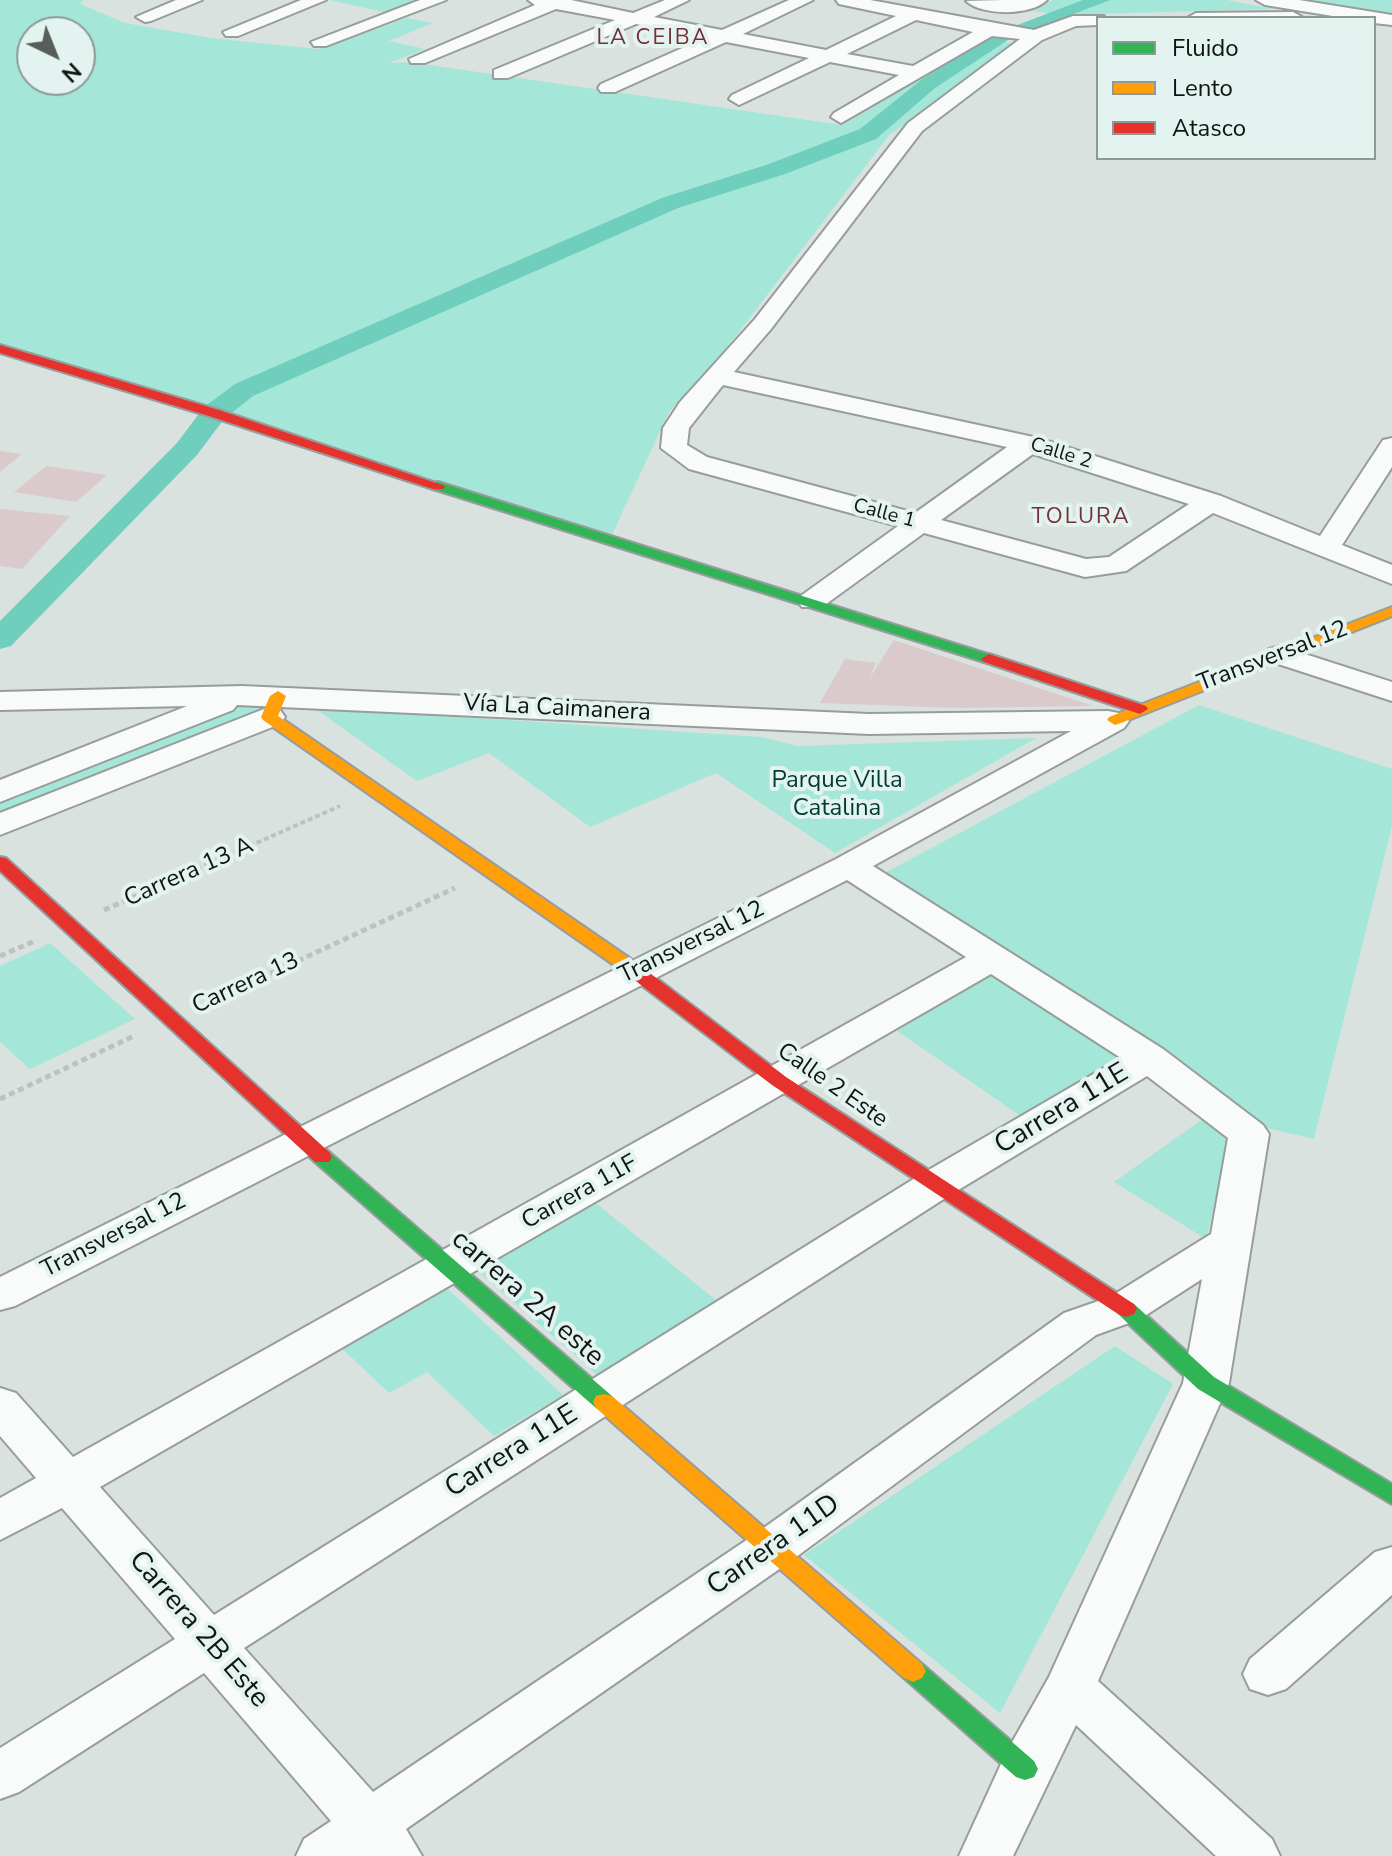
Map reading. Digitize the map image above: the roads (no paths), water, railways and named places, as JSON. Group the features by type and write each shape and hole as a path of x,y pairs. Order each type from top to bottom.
{"street":[{"path":"145,17 193,0"},
{"path":"232,32 317,0"},
{"path":"320,42 437,0"},
{"path":"501,74 680,0"},
{"path":"608,88 804,0"},
{"path":"845,0 989,30 1036,36"},
{"path":"966,0 1020,8 1038,0"},
{"path":"1265,0 1305,15"},
{"path":"418,59 551,1 635,20 913,72"},
{"path":"739,99 916,13"},
{"path":"1269,16 1305,15"},
{"path":"718,376 763,324 915,127 1036,36 1073,21 1096,20"},
{"path":"841,117 989,30"},
{"path":"0,349 214,413 611,543 812,601 1126,715"},
{"name":"Calle 2","path":"718,376 1029,444 1211,502 1327,546 1392,575"},
{"name":"Calle 1","path":"718,376 689,407 676,428 674,448 698,463 1085,568 1116,565 1211,502"},
{"path":"812,601 1029,444"},
{"path":"1327,546 1392,446"},
{"name":"Transversal 12","path":"0,1295 302,1139 848,866 1126,715 1392,611"},
{"path":"1280,655 1392,692"},
{"path":"0,792 242,695"},
{"name":"Vía La Caimanera","path":"0,701 242,695 274,706 869,724 1126,715"},
{"path":"0,825 274,706"},
{"name":"Calle 2 Este","path":"274,706 378,789 636,971 779,1081 1125,1308 1206,1383 1392,1495"},
{"name":"carrera 2A este","path":"0,862 302,1139 1025,1769"},
{"path":"848,866 1149,1058 1249,1134 1206,1383 1070,1687 1025,1769 986,1856"},
{"name":"Carrera 11F","path":"0,1521 992,958"},
{"name":"Carrera 11E","path":"0,1776 935,1185 1149,1058"},
{"name":"Carrera 11D","path":"323,1856 382,1840 771,1549 1080,1324 1125,1308 1228,1243"},
{"name":"Carrera 2B Este","path":"0,1405 382,1840"},
{"path":"1268,1674 1392,1566"},
{"path":"1070,1687 1253,1856"}],"waterway":[{"path":"1017,29 1101,0"},
{"path":"0,639 187,449 214,413 244,390 670,203 777,169 868,134 928,84 1001,36"}],"district":[{"name":"LA CEIBA","path":"653,39"},
{"name":"TOLURA","path":"1081,518"}],"park label":[{"name":"Parque Villa Catalina","path":"837,795"}]}
